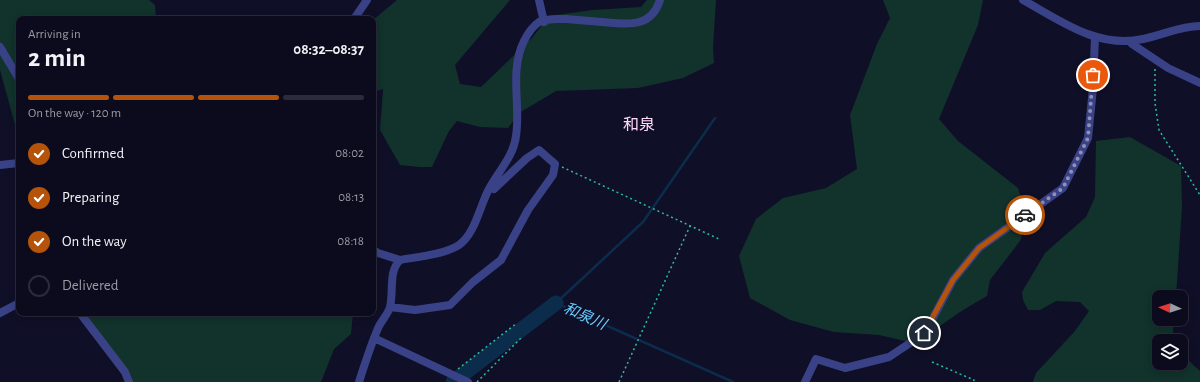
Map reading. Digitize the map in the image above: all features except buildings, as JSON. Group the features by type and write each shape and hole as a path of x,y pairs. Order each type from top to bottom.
{"street":[{"path":"356,16 367,0"},
{"path":"539,0 544,21"},
{"path":"376,252 400,260 453,248 467,236 489,188 512,150 516,138 517,64 527,35 539,22 563,19 632,24 639,23 652,14 660,0"},
{"path":"1023,0 1083,33 1095,37 1116,40 1142,39 1182,27 1200,26"},
{"path":"805,382 816,359 845,368 889,357 924,333 953,280 979,248 1063,188 1088,138 1093,88 1095,37"},
{"path":"1132,44 1168,68 1200,83"},
{"path":"0,48 16,74"},
{"path":"390,308 415,310 450,305 473,282 501,260 528,210 553,175 555,164 539,150 527,158 494,189"},
{"path":"0,165 16,163"},
{"path":"359,382 379,325 390,308 393,271 395,265 400,260"},
{"path":"0,313 16,305"},
{"path":"82,316 125,372 129,382"},
{"path":"374,338 468,382"}],"path":[{"path":"1155,59 1155,103 1159,130 1200,195"},
{"path":"555,164 719,239"},
{"path":"619,382 690,226"},
{"path":"451,374 517,323"},
{"path":"477,382 523,336"},
{"path":"932,362 974,380 974,382"}],"green space":[{"path":"0,0 149,0 155,5 156,16 16,16 16,128 0,70"},
{"path":"397,0 510,0 455,65 460,84 481,87 532,38 549,16 593,10 641,7 647,0 716,0 713,48 714,63 683,78 638,88 556,91 519,113 508,128 480,127 457,121 449,131 432,167 400,165 380,130 383,89 376,91 376,18"},
{"path":"883,0 983,0 978,25 939,119 958,141 1018,188 1028,219 1020,241 990,280 987,296 951,318 918,344 879,335 834,332 790,320 750,298 739,256 756,219 783,198 826,188 857,169 850,115 877,44 890,18"},
{"path":"1130,137 1181,166 1182,207 1176,290 1152,290 1152,326 1174,326 1174,334 1152,334 1152,370 1188,370 1188,359 1200,371 1200,382 1033,382 1036,373 1075,331 1089,311 1080,302 1056,301 1040,310 1028,310 1023,300 1022,292 1045,253 1086,217 1095,197 1096,141"},
{"path":"86,316 353,316 351,334 334,349 321,382 127,382"}],"waterway":[{"path":"715,118 643,222 556,303 733,382"},
{"name":"和泉川","path":"453,382 556,303"}],"way so far":[{"path":"1025,215 1063,188 1088,138 1093,75"}],"district":[{"name":"和泉","path":"639,124"}],"route":[{"path":"924,333 953,280 979,248 1025,215"}]}
